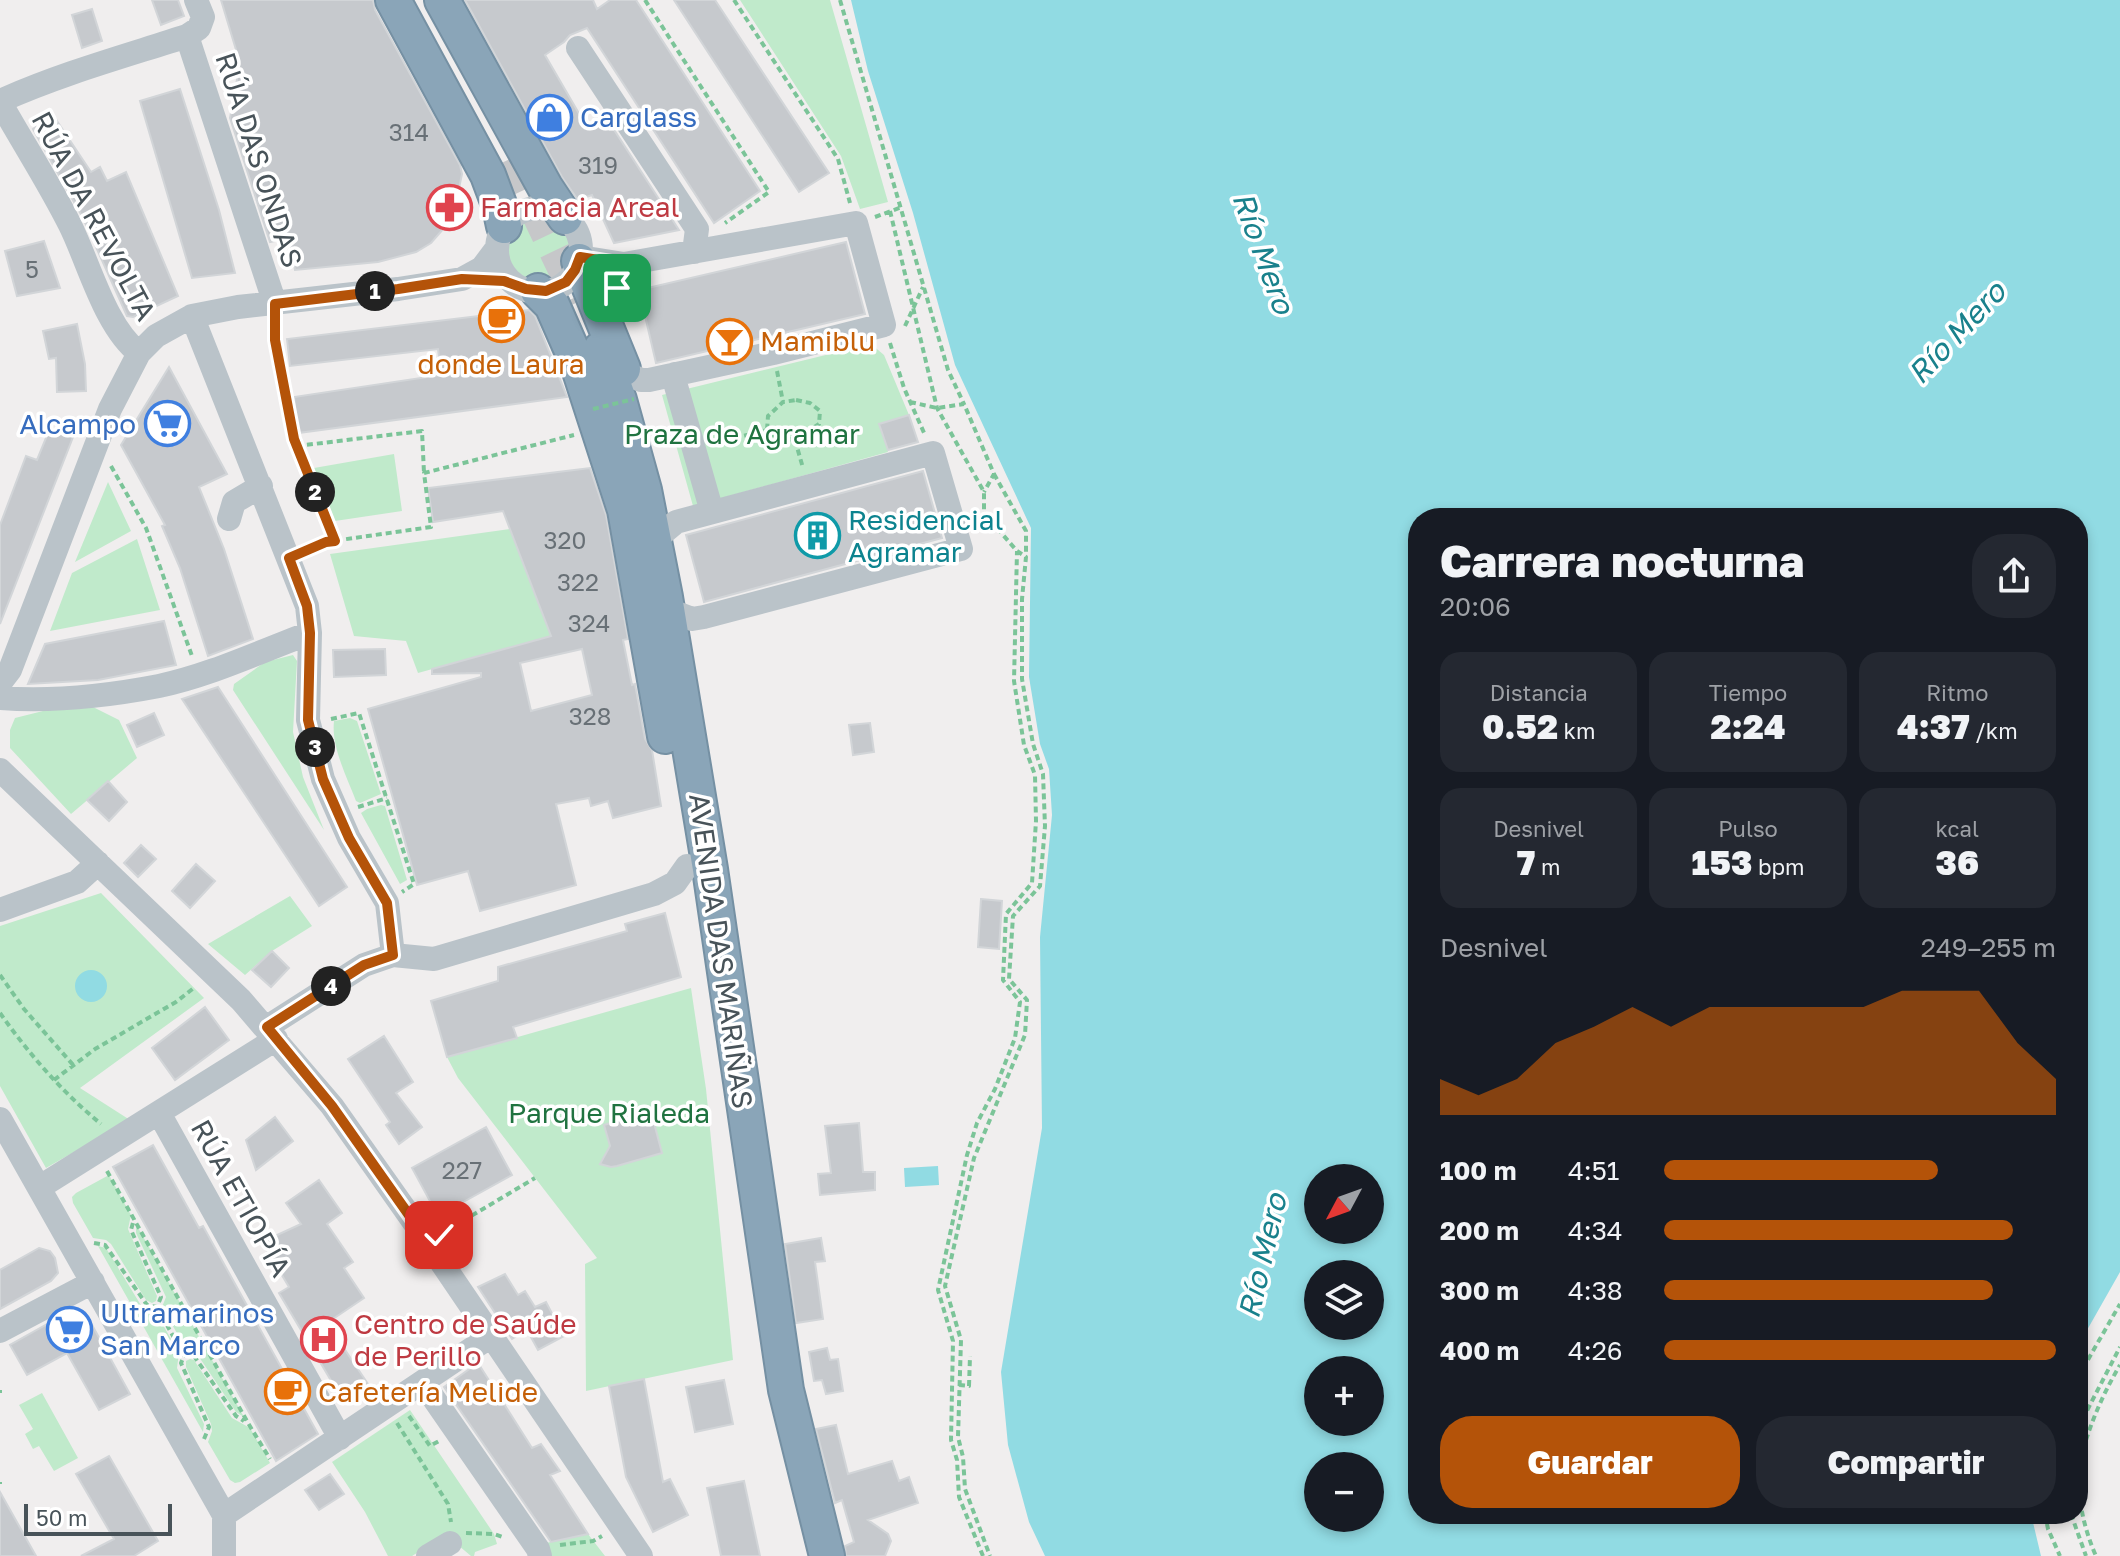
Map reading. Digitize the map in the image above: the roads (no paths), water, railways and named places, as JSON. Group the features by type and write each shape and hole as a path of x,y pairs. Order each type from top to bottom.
{"highway":[{"path":"393,0 488,175 500,207 501,237"},
{"path":"406,0 486,127 426,0"},
{"path":"442,0 545,187 565,217"},
{"path":"580,259 664,532 686,643 717,868 726,980"},
{"path":"527,288 552,305 568,338 626,518 687,866 706,953"},
{"name":"AVENIDA DAS MARIÑAS","path":"611,360 622,463 643,550 671,708 764,1381 793,1513 809,1556"},
{"name":"AVENIDA DAS MARIÑAS","path":"611,360 644,490 665,597 726,980 786,1390 827,1556"}],"street":[{"path":"187,36 199,28 203,17 196,0"},
{"name":"RÚA DA REVOLTA","path":"139,353 127,344 114,324 68,220 0,102 94,63 187,36"},
{"name":"RÚA DAS ONDAS","path":"187,36 275,304"},
{"path":"578,48 697,229 694,252"},
{"path":"0,683 10,670 110,409 139,353 156,336 192,316 238,307 462,279 490,279 527,288 553,289 566,282 580,259 578,236 565,217 550,209 533,208 517,214 482,268 462,279"},
{"path":"580,259 624,264 856,223 888,337 773,353 641,380 611,360 624,264"},
{"path":"501,237 502,268 527,288"},
{"path":"192,316 307,606 310,633 308,720 323,779 349,838 387,903 393,955"},
{"path":"675,374 712,512"},
{"path":"664,532 676,522 933,453 961,549 704,617 692,619 679,614"},
{"path":"229,519 234,502 261,486"},
{"path":"0,698 44,701 160,686 310,633"},
{"path":"0,770 213,973 272,1033 332,1106 641,1556"},
{"path":"0,910 77,882 98,863"},
{"path":"40,1187 159,1113 364,965 393,955 434,959 654,894 675,883 687,866"},
{"name":"RÚA ETIOPÍA","path":"159,1113 340,1438"},
{"path":"0,1119 224,1515 224,1556"},
{"path":"0,1331 93,1282"},
{"path":"224,1515 491,1336"},
{"path":"423,1383 540,1556"},
{"path":"428,1556 451,1538"}],"water":[{"name":"Río Mero","path":"851,0 2120,0 2120,1272 2088,1328 2088,508 1408,508 1408,1524 2033,1524 2041,1556 1045,1556 1029,1522 1008,1445 1001,1372 1042,1128 1040,937 1052,815 1049,769 1040,744 1029,677 1031,528 955,365 913,213 868,71"},
{"path":"91,970 102,975 107,986 102,997 91,1002 80,997 75,986 80,975"},
{"path":"938,1166 939,1185 905,1187 904,1168"}],"tunnel":[{"path":"512,158 580,301"}],"place":[{"name":"Carglass","path":"549,117"},
{"name":"Farmacia Areal","path":"449,207"},
{"name":"donde Laura","path":"501,319"},
{"name":"Mamiblu","path":"729,341"},
{"name":"Alcampo","path":"167,424"},
{"name":"Residencial Agramar","path":"817,536"},
{"name":"Ultramarinos San Marco","path":"69,1329"},
{"name":"Centro de Saúde de Perillo","path":"323,1340"},
{"name":"Cafetería Melide","path":"287,1392"}],"park label":[{"name":"Praza de Agramar","path":"742,434"},
{"name":"Parque Rialeda","path":"609,1113"}]}
